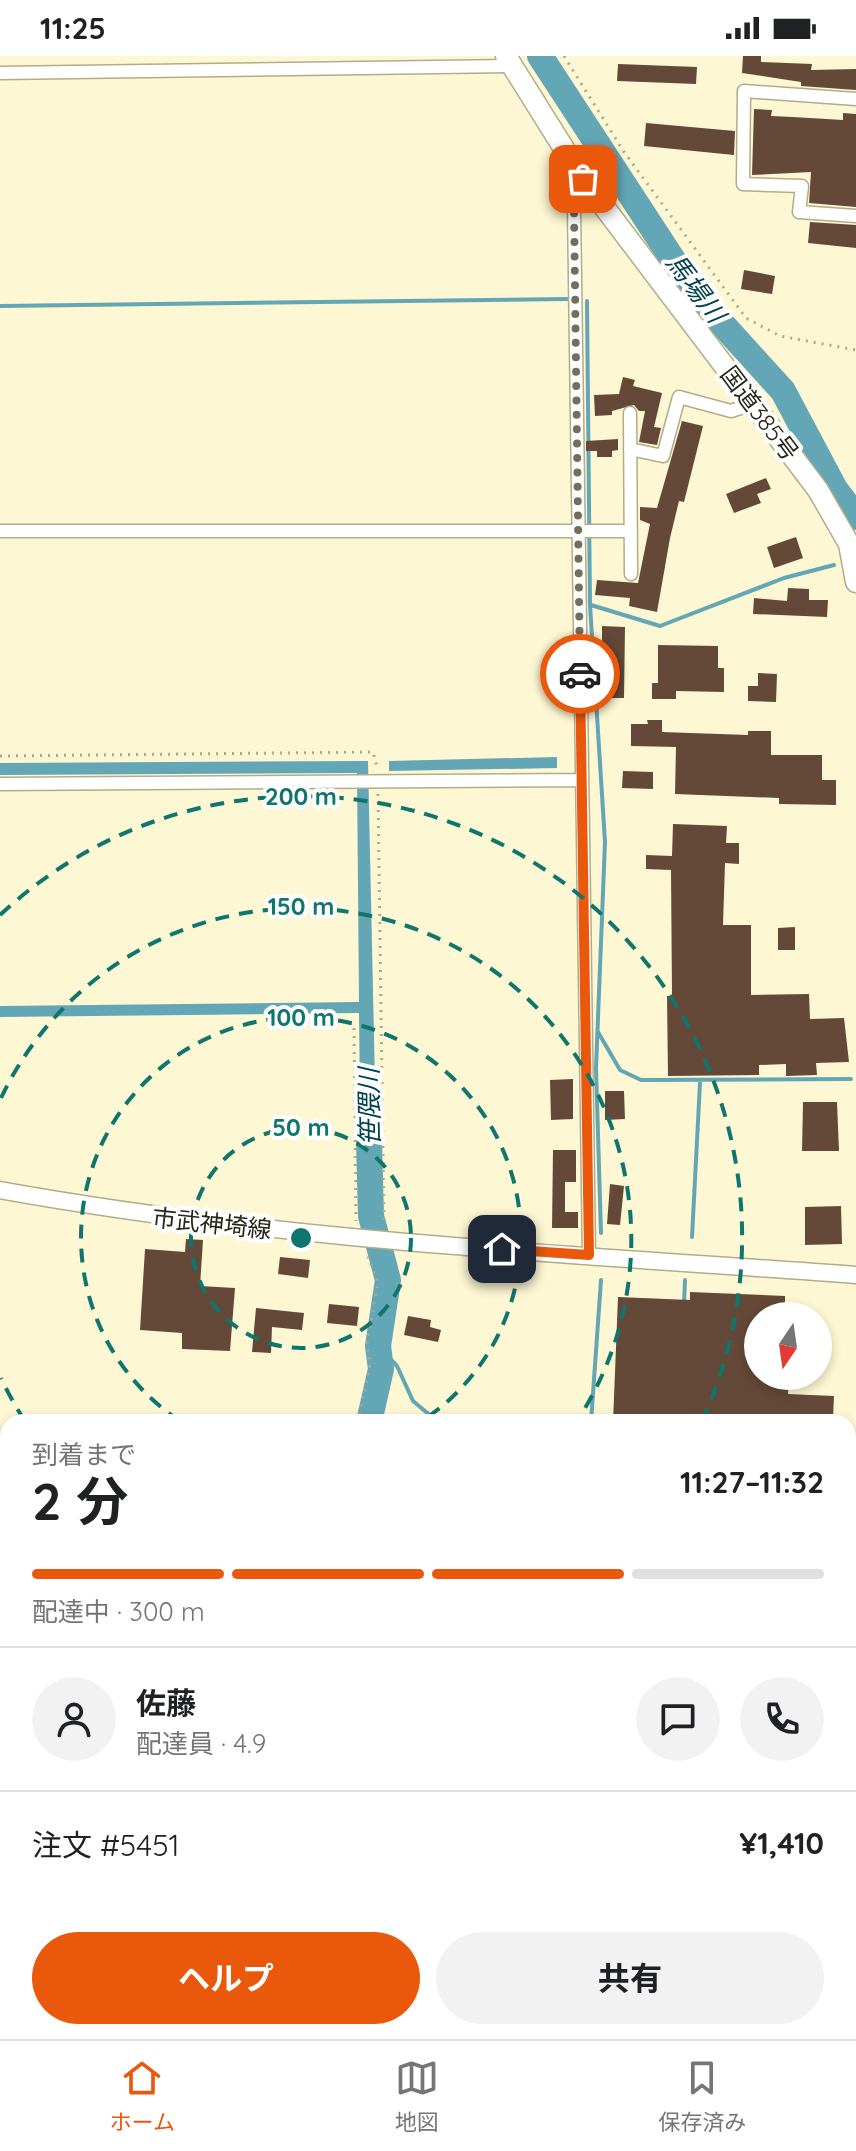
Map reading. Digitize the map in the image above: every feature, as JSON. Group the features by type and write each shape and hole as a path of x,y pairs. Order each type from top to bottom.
{"highway":[{"name":"国道385号","path":"508,61 583,179 818,490 853,546 856,582"}],"main road":[{"name":"市武神埼線","path":"0,1193 140,1215 363,1238 856,1275"}],"street":[{"path":"0,73 508,61"},
{"path":"856,99 744,91 743,184 802,186 799,212 856,216"},
{"path":"583,179 574,208 589,1255"},
{"path":"630,449 663,456 679,397 731,411 753,404"},
{"path":"630,413 631,574"},
{"path":"0,531 631,531"},
{"path":"0,784 582,780"}],"path":[{"path":"564,56 624,152 746,318 780,336 856,350"},
{"path":"0,756 373,752 378,761 381,1208 387,1240"}],"water":[{"path":"557,757 557,768 389,771 389,761"},
{"path":"368,761 377,1175 361,1176 359,1013 0,1017 0,1006 359,1002 357,773 0,775 0,763"}],"building":[{"path":"743,56 761,56 761,62 812,64 811,70 856,69 856,90 801,86 801,82 742,73"},
{"path":"618,64 697,67 696,84 617,81"},
{"path":"754,109 772,110 771,116 843,120 843,113 856,114 856,207 809,203 811,172 752,175"},
{"path":"646,123 735,131 734,155 644,146"},
{"path":"810,222 856,225 856,248 808,243"},
{"path":"744,270 775,276 772,294 741,289"},
{"path":"623,377 635,380 633,386 662,393 654,427 661,428 657,445 639,442 645,411 639,411 634,405 612,411 612,415 595,416 594,395 619,394"},
{"path":"682,421 703,426 684,502 679,501 657,612 629,606 630,598 595,595 597,580 638,583 650,524 640,520 640,507 657,508"},
{"path":"618,439 618,450 612,451 612,457 597,457 597,451 586,451 586,441"},
{"path":"766,478 771,489 757,494 761,503 734,513 726,494"},
{"path":"796,537 803,558 774,568 767,547"},
{"path":"788,588 809,589 809,600 828,600 827,617 753,614 754,598 787,601"},
{"path":"602,626 625,627 624,698 602,698"},
{"path":"658,645 718,646 718,668 724,668 724,692 676,691 676,699 652,699 652,683 658,683"},
{"path":"758,673 777,674 776,702 748,701 748,686 758,686"},
{"path":"647,720 662,720 662,732 748,735 748,731 771,731 771,755 822,755 822,780 836,780 836,805 779,804 779,798 675,794 676,747 631,746 631,724 648,724"},
{"path":"623,771 653,772 653,789 622,788"},
{"path":"673,824 727,826 726,843 739,843 739,864 725,863 723,925 751,925 751,995 809,994 810,1019 844,1018 849,1062 816,1063 817,1075 786,1076 786,1064 759,1065 759,1075 668,1076 667,996 672,996 671,870 646,869 646,855 672,856"},
{"path":"795,927 795,950 778,950 778,928"},
{"path":"573,1079 573,1119 551,1120 550,1080"},
{"path":"605,1091 624,1091 625,1119 605,1120"},
{"path":"803,1102 837,1102 839,1151 802,1151"},
{"path":"553,1150 576,1150 576,1182 565,1182 565,1212 578,1212 578,1228 552,1228"},
{"path":"610,1184 624,1186 620,1225 607,1224"},
{"path":"841,1206 842,1244 805,1245 805,1207"},
{"path":"186,1239 203,1240 200,1286 235,1288 230,1351 182,1349 182,1333 140,1330 145,1249 185,1252"},
{"path":"280,1257 310,1260 308,1278 278,1274"},
{"path":"690,1292 785,1296 785,1302 744,1302 744,1390 788,1390 788,1394 834,1396 833,1414 613,1414 618,1297 690,1300"},
{"path":"329,1304 359,1307 357,1326 327,1323"},
{"path":"256,1308 304,1313 302,1330 272,1327 271,1353 252,1352"},
{"path":"408,1316 431,1320 430,1327 441,1330 438,1342 404,1335"}],"waterway":[{"name":"馬場川","path":"540,56 696,295 783,391 835,489 856,517"},
{"path":"0,306 568,299"},
{"path":"587,301 590,605 605,842 596,1068 601,1233"},
{"path":"591,605 660,626 784,578 834,565"},
{"path":"598,1032 620,1070 641,1080 851,1079"},
{"path":"692,1237 700,1083"},
{"name":"笹隈川","path":"369,1142 371,1216 388,1280 378,1346 381,1369 371,1414"},
{"path":"592,1414 601,1280"},
{"path":"684,1304 685,1280"},
{"path":"378,1346 397,1366 413,1401 428,1414"}],"way so far":[{"path":"580,674 574,208 583,179"}],"route":[{"path":"502,1249 589,1255 580,674"}]}
